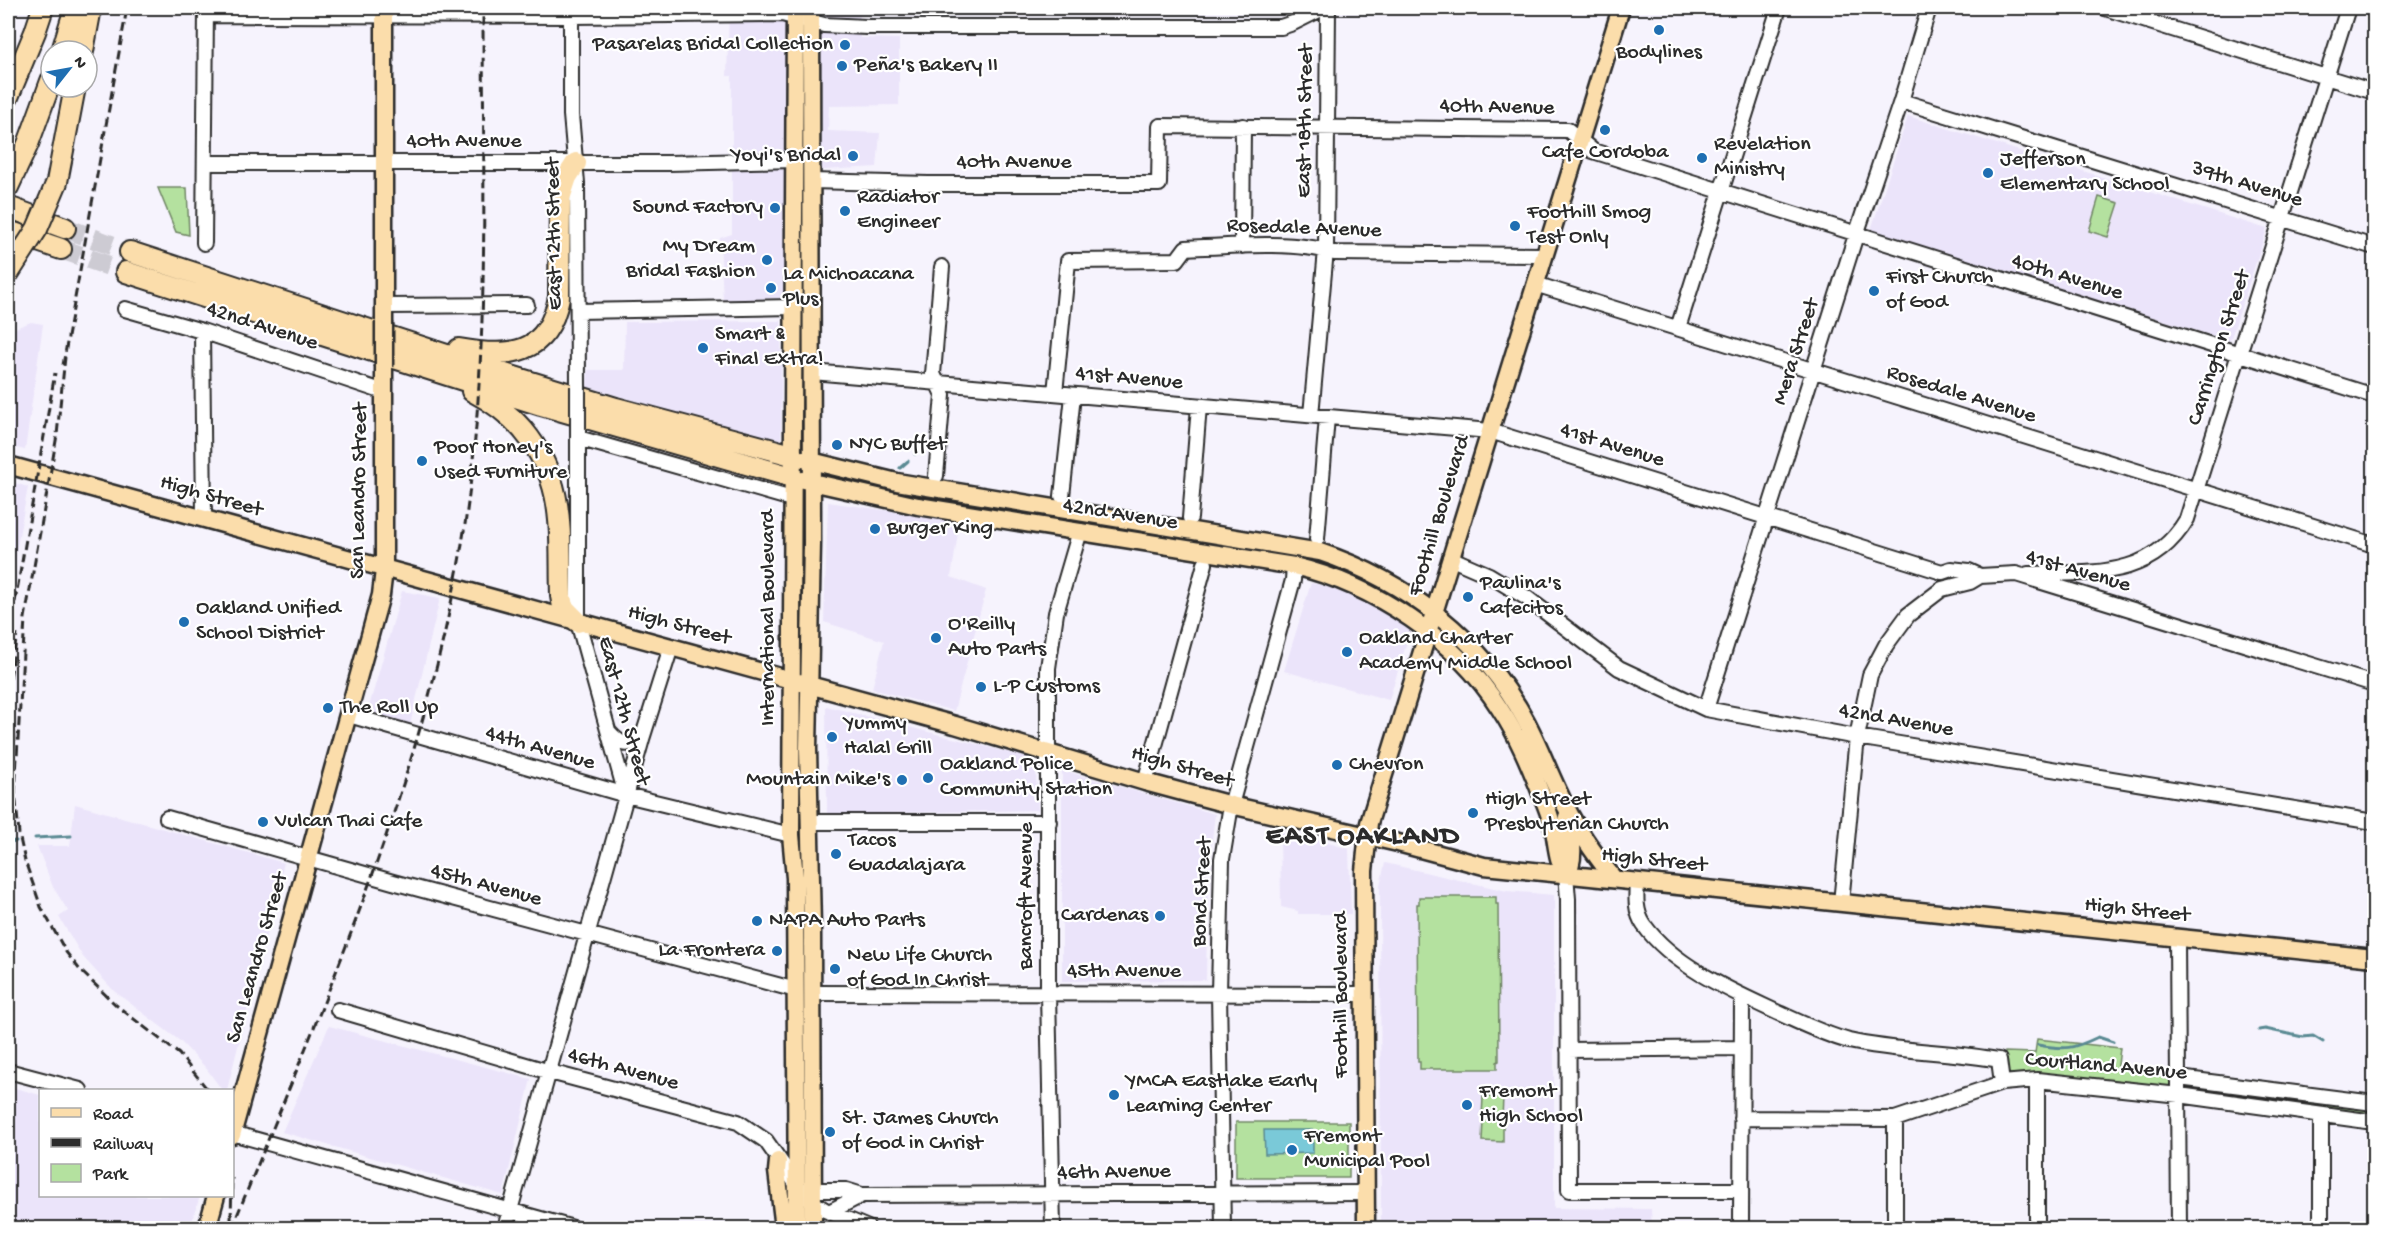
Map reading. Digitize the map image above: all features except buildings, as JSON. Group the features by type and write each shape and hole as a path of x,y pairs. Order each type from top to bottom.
{"highway":[{"path":"8,97 43,8"},
{"path":"66,39 75,8"},
{"path":"85,39 91,8"},
{"path":"8,187 28,144 44,99"},
{"path":"8,274 37,229 57,182 73,99"},
{"path":"348,333 486,354 508,354 530,346 546,331 557,310 560,284 560,198 567,177 576,163"},
{"path":"8,207 64,228"},
{"path":"8,231 61,249"},
{"path":"130,252 541,405 792,477"},
{"path":"126,272 486,369 595,402 802,458"},
{"path":"348,333 475,393 499,408 525,432 546,462 554,485 559,509 561,596 563,607 578,622"}],"main road":[{"name":"Foothill Boulevard","path":"1366,1228 1364,862 1366,837 1427,632 1621,8"},
{"name":"San Leandro Street","path":"234,1130 379,609 384,570 384,12"},
{"name":"International Boulevard","path":"803,13 795,160 793,307 802,458 811,482 811,685 804,992 807,1192 813,1228"},
{"name":"International Boulevard","path":"803,13 811,181 812,372 802,458 792,477 791,834 804,992"},
{"name":"42nd Avenue","path":"802,458 897,482 1320,552 1367,570 1404,590 1434,612"},
{"name":"High Street","path":"8,465 384,570 811,685 1145,782 1484,866 2374,958"},
{"name":"42nd Avenue","path":"792,477 902,503 1294,566 1361,589 1396,608 1427,632"},
{"path":"1080,531 1090,524 1130,529 1152,524"},
{"path":"1268,542 1289,553 1294,566"},
{"path":"1434,612 1474,649 1501,682 1525,720 1557,790 1578,829 1614,879"},
{"path":"1427,632 1476,676 1512,728 1549,813 1561,867 1566,874 1572,860 1571,843 1569,825 1557,790"},
{"path":"778,1161 777,1171 784,1228"},
{"name":"International Boulevard","path":"797,1228 807,1192"},
{"path":"207,1228 216,1197"}],"street":[{"path":"204,243 206,11 803,13 824,25 867,27 1281,27 1323,8"},
{"name":"East 18th Street","path":"1311,415 1326,250 1328,8"},
{"path":"1678,328 1779,8"},
{"name":"Mera Street","path":"1706,710 1929,8"},
{"path":"2105,8 2374,92"},
{"name":"Carrington Street","path":"2016,574 2090,572 2134,566 2157,552 2179,533 2187,519 2241,354 2348,8"},
{"name":"East 12th Street","path":"505,1228 626,795 578,622 578,311 576,163 571,116 571,12"},
{"name":"39th Avenue","path":"1901,101 2374,247"},
{"name":"40th Avenue","path":"811,181 928,184 1159,184 1160,126 1568,130 1593,151 2374,396"},
{"path":"1242,246 1243,126"},
{"name":"40th Avenue","path":"205,163 576,163 795,160"},
{"name":"Rosedale Avenue","path":"1054,393 1068,261 1178,260 1186,248 1242,246 1318,247 1335,253 1545,255"},
{"path":"936,476 943,395 933,374 942,267"},
{"name":"Rosedale Avenue","path":"1535,284 2374,545"},
{"path":"384,314 527,305"},
{"path":"578,311 793,307"},
{"name":"42nd Avenue","path":"125,309 202,331 384,392"},
{"path":"202,331 204,518"},
{"name":"41st Avenue","path":"812,372 1490,431 1942,572 1969,571 1980,576 2016,574 2374,684"},
{"path":"1062,496 1073,396"},
{"path":"1190,518 1199,406"},
{"path":"1317,539 1327,417"},
{"path":"578,433 792,499"},
{"name":"Bancroft Avenue","path":"1053,1228 1048,993 1050,644 1060,598 1080,531"},
{"name":"42nd Avenue","path":"1450,558 1489,575 1527,598 1619,668 1706,710 2374,822"},
{"path":"1145,782 1205,564"},
{"name":"Bond Street","path":"1223,1228 1220,993 1222,859 1231,805 1293,580 1294,566"},
{"path":"1942,572 1942,589"},
{"path":"2084,594 2090,572"},
{"path":"1841,903 1857,737 1870,675 1886,645 1908,615 1942,589 1970,582 1980,576"},
{"path":"626,795 671,647"},
{"name":"44th Avenue","path":"349,715 626,795 791,834"},
{"path":"608,731 620,744 630,745 642,739"},
{"name":"45th Avenue","path":"167,818 310,857 366,875 804,992 1364,994"},
{"path":"809,822 1049,822"},
{"path":"1566,874 1569,1190 1740,1190"},
{"name":"Courtland Avenue","path":"1637,881 1636,904 1644,925 1660,942 1688,964 1742,996 1848,1041 1999,1060 2002,1083 2037,1080 2179,1095 2374,1122"},
{"path":"2177,938 2179,1228"},
{"path":"1741,1228 1742,996"},
{"name":"46th Avenue","path":"338,1010 550,1072 738,1122 753,1130 766,1141 778,1161 829,1212 862,1195"},
{"path":"1568,1050 1741,1048"},
{"path":"8,1071 76,1089"},
{"name":"Courtland Avenue","path":"2179,1078 2374,1103"},
{"path":"2037,1080 2037,1228"},
{"path":"1741,1118 1895,1119 2002,1083"},
{"path":"2321,1115 2322,1228"},
{"path":"1895,1119 1895,1228"},
{"path":"234,1134 573,1228"},
{"name":"46th Avenue","path":"807,1192 846,1190 862,1195 1366,1194"},
{"path":"829,1212 868,1228"}],"shaded area":[{"path":"729,8 860,8 860,38 899,39 899,105 829,106 828,131 880,133 877,167 788,172 785,299 723,301 720,238 732,234 732,76 727,76"},
{"name":"Jefferson Elementary School","path":"1908,116 2267,229 2230,341 1871,230"},
{"path":"781,321 781,443 587,387 588,370 624,370 625,322"},
{"path":"31,322 43,324 25,450 8,446 8,331"},
{"path":"8,481 28,487 8,596"},
{"path":"828,502 960,521 951,577 986,590 954,711 872,689 884,641 824,622"},
{"name":"Oakland Charter Academy Middle School","path":"1311,583 1335,588 1366,600 1409,629 1389,700 1284,671"},
{"path":"402,591 440,598 410,725 368,710"},
{"path":"826,706 1035,759 1038,810 827,814"},
{"path":"1062,770 1215,814 1208,873 1206,980 1062,981"},
{"path":"75,804 284,863 227,1089 221,1089 206,1068 180,1041 114,991 83,957 59,917 68,911 53,887 37,846 70,846"},
{"path":"1280,829 1349,849 1351,914 1298,914 1298,911 1281,907"},
{"name":"Fremont High School","path":"1385,863 1507,891 1554,895 1554,1208 1651,1209 1652,1228 1381,1228 1380,885"},
{"path":"329,1026 531,1079 503,1195 282,1132"},
{"path":"8,1086 39,1095 39,1197 200,1197 190,1228 8,1228"}],"green space":[{"path":"158,188 187,188 189,235 176,232"},
{"path":"2099,197 2119,203 2108,237 2089,231"},
{"path":"1419,897 1496,897 1496,904 1498,904 1499,1061 1497,1069 1420,1069 1420,1062 1418,1062 1417,904 1419,904"},
{"path":"2037,1039 2120,1048 2118,1065 2165,1071 2191,1084 2374,1106 2374,1117 2034,1073 2007,1074 2004,1070 2005,1052 2035,1053"},
{"path":"1483,1097 1503,1097 1502,1119 1482,1118"},
{"path":"1483,1120 1503,1120 1503,1142 1482,1141"},
{"name":"Fremont Municipal Pool","path":"1236,1122 1349,1122 1349,1178 1236,1178"}],"water":[{"path":"1264,1130 1313,1130 1313,1153 1265,1154"}],"waterway":[{"path":"915,454 924,445"},
{"path":"900,468 908,461"},
{"path":"35,838 71,836"},
{"path":"8,842 16,841"},
{"path":"2259,1030 2265,1029 2303,1037 2313,1036 2323,1042"},
{"path":"2038,1045 2055,1048 2069,1047 2098,1037 2113,1042"}],"tunnel":[{"path":"65,228 130,252"},
{"path":"61,249 126,272"}],"railway":[{"path":"63,365 127,8"},
{"path":"232,1228 341,960 374,869 405,777 432,685 454,591 469,495 480,374 484,252 483,8"},
{"path":"65,357 57,435 25,618 15,792 19,834 25,861 41,907 66,952 80,970 116,1005 179,1054 207,1089"},
{"path":"8,642 55,373"},
{"path":"8,691 17,634"},
{"path":"231,1220 232,1197"}],"place":[{"name":"Bodylines","path":"1659,30"},
{"name":"Pasarelas Bridal Collection","path":"845,45"},
{"name":"Peña's Bakery II","path":"842,66"},
{"name":"Cafe Cordoba","path":"1605,130"},
{"name":"Yoyi's Bridal","path":"853,156"},
{"name":"Revelation Ministry","path":"1702,158"},
{"name":"Jefferson Elementary School","path":"1988,173"},
{"name":"Sound Factory","path":"775,208"},
{"name":"Radiator Engineer","path":"845,211"},
{"name":"Foothill Smog Test Only","path":"1515,226"},
{"name":"My Dream Bridal Fashion","path":"767,260"},
{"name":"La Michoacana Plus","path":"771,288"},
{"name":"First Church of God","path":"1874,291"},
{"name":"Smart & Final Extra!","path":"703,348"},
{"name":"NYC Buffet","path":"837,445"},
{"name":"Poor Honey's Used Furniture","path":"422,461"},
{"name":"Burger King","path":"875,529"},
{"name":"Paulina's Cafecitos","path":"1468,597"},
{"name":"Oakland Unified School District","path":"184,622"},
{"name":"O'Reilly Auto Parts","path":"936,638"},
{"name":"Oakland Charter Academy Middle School","path":"1347,652"},
{"name":"L-P Customs","path":"981,687"},
{"name":"The Roll Up","path":"328,708"},
{"name":"Yummy Halal Grill","path":"832,737"},
{"name":"Chevron","path":"1337,765"},
{"name":"Oakland Police Community Station","path":"928,778"},
{"name":"Mountain Mike's","path":"902,780"},
{"name":"High Street Presbyterian Church","path":"1473,813"},
{"name":"Vulcan Thai Cafe","path":"263,822"},
{"name":"Tacos Guadalajara","path":"836,854"},
{"name":"Cardenas","path":"1160,916"},
{"name":"NAPA Auto Parts","path":"757,921"},
{"name":"La Frontera","path":"777,951"},
{"name":"New Life Church of God In Christ","path":"835,969"},
{"name":"YMCA Eastlake Early Learning Center","path":"1114,1095"},
{"name":"Fremont High School","path":"1467,1105"},
{"name":"St. James Church of God in Christ","path":"830,1132"},
{"name":"Fremont Municipal Pool","path":"1292,1150"}],"district":[{"name":"EAST OAKLAND","path":"1363,837"}]}
